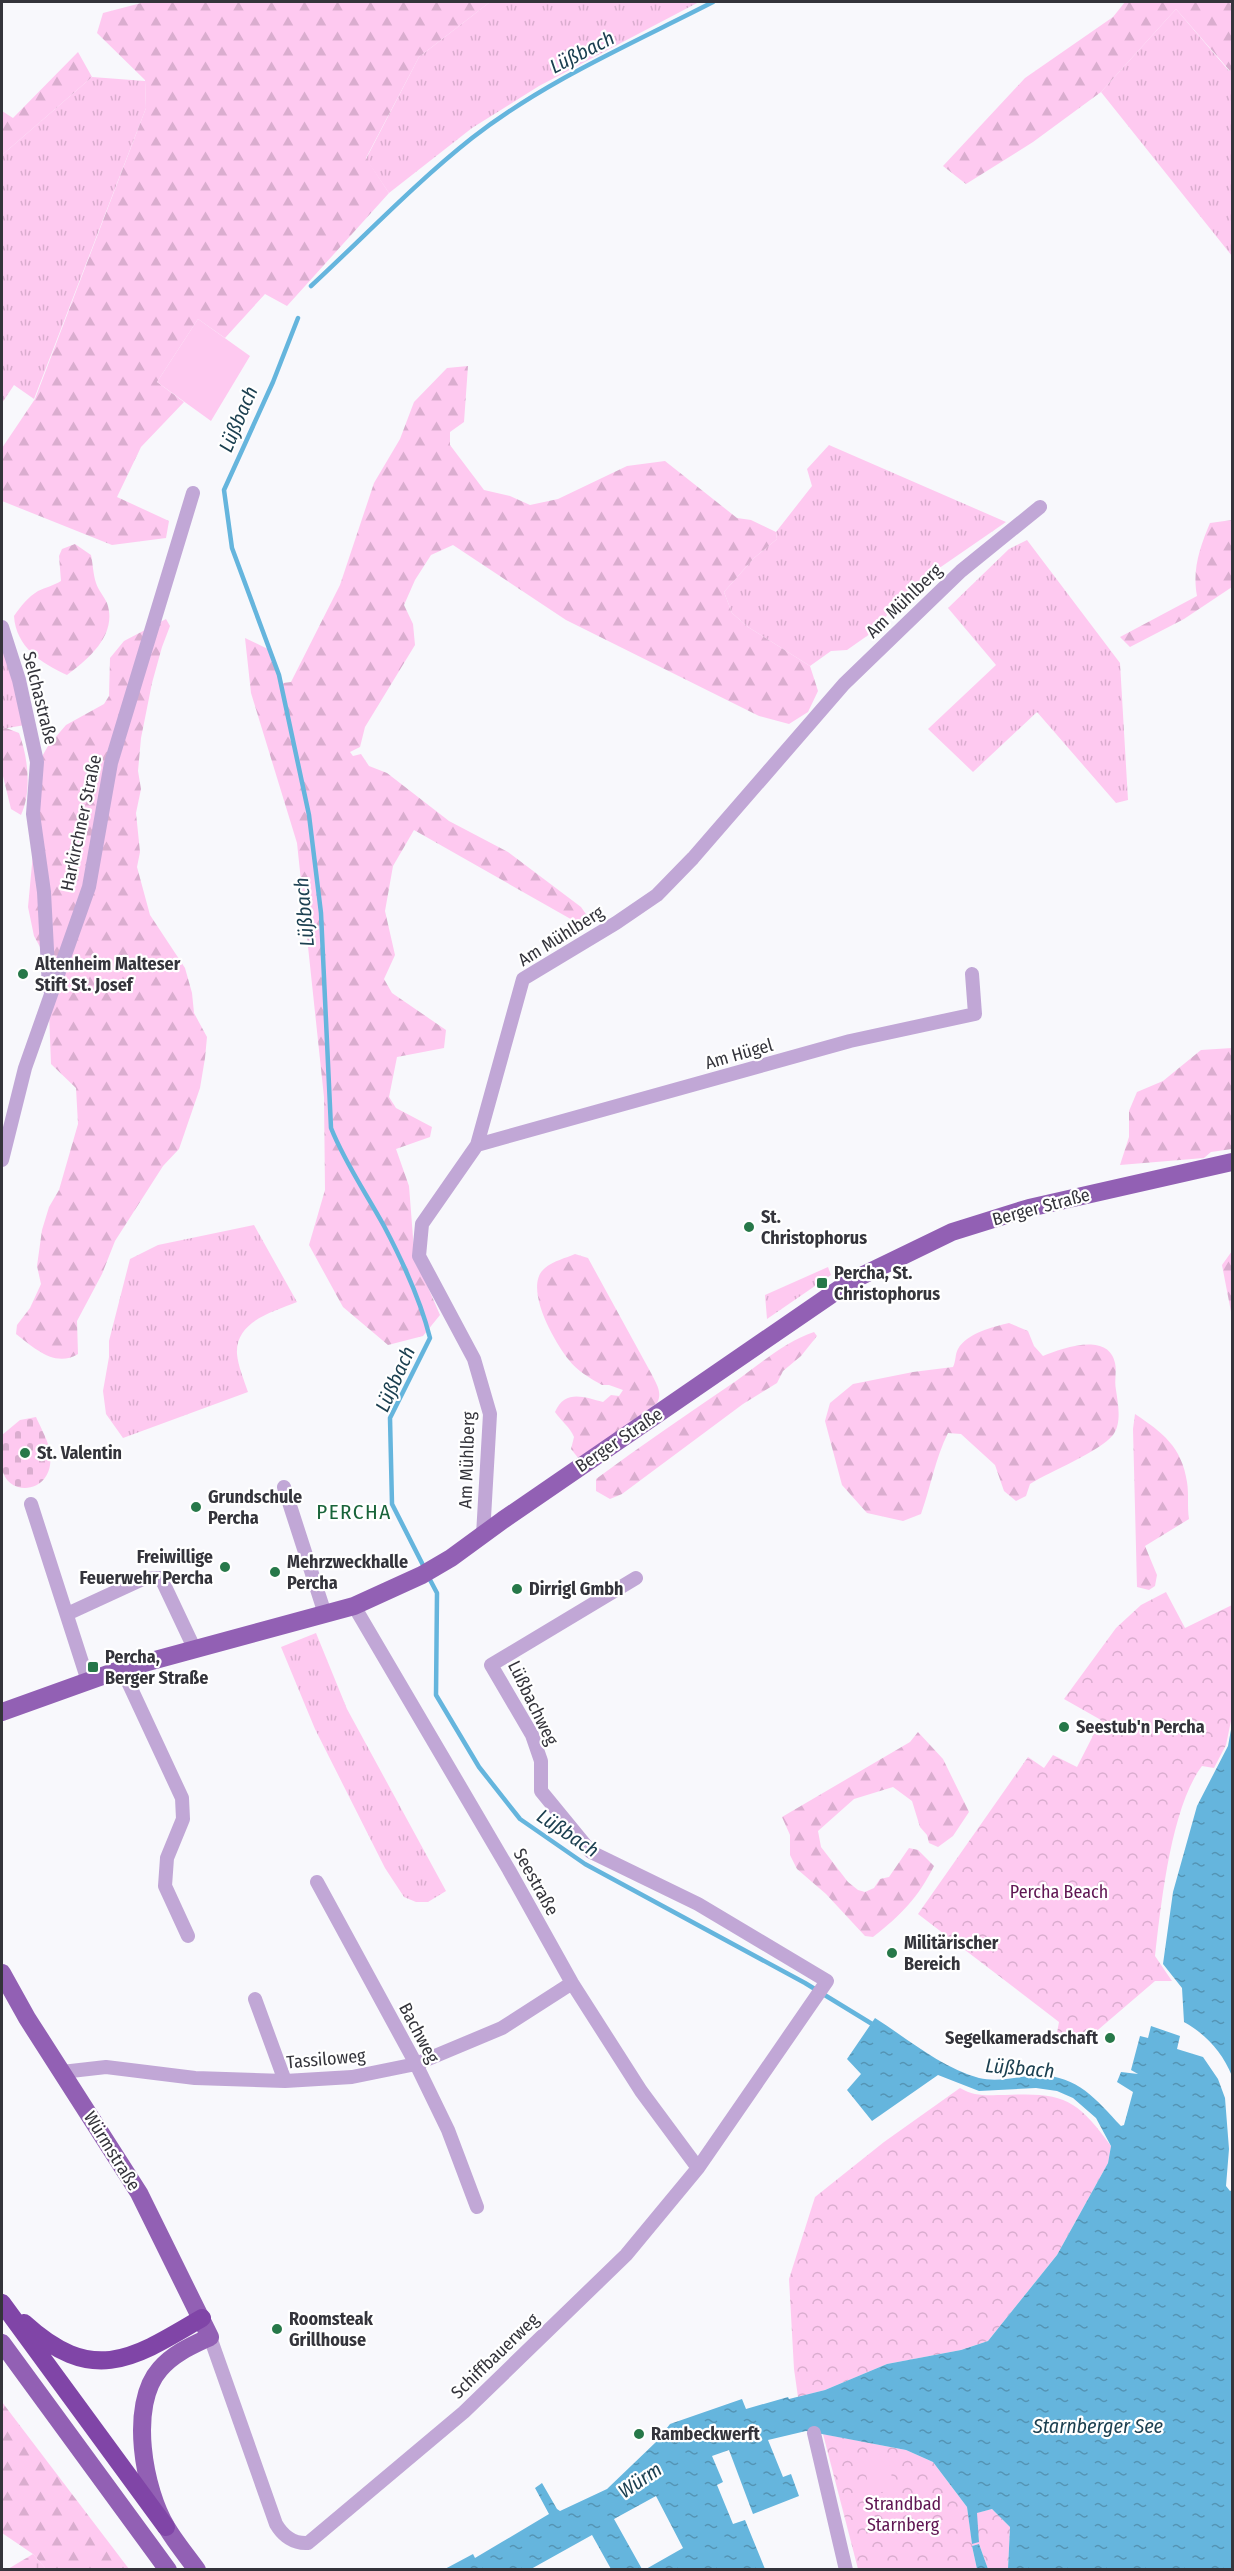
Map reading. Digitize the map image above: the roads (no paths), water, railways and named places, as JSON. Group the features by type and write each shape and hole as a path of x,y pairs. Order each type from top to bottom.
{"highway":[{"path":"2,2301 38,2335 64,2352 83,2360 110,2360 134,2356 202,2318"},
{"path":"2,2301 166,2527"}],"main road":[{"name":"Berger Straße","path":"2,1712 122,1669 354,1606 422,1575 450,1558 839,1288 952,1232 1029,1208 1233,1162"},
{"name":"Würmstraße","path":"2,1973 27,2018 139,2193 210,2337"},
{"path":"197,2570 166,2527 155,2500 142,2433 143,2409 158,2371 178,2352 210,2337"},
{"path":"2,2343 168,2570"}],"street":[{"name":"Harkirchner Straße","path":"2,1160 25,1068 89,887 111,763 193,493"},
{"name":"Am Mühlberg","path":"483,1535 490,1414 474,1359 419,1256 422,1224 477,1145 523,979 616,923 657,895 693,858 844,684 961,571 1040,507"},
{"name":"Selchastraße","path":"2,627 19,680 37,762 33,814 44,892 50,993"},
{"name":"Am Hügel","path":"477,1145 850,1041 975,1014 972,974"},
{"path":"284,1487 325,1614"},
{"path":"31,1504 88,1681"},
{"path":"67,1614 143,1579 161,1578 195,1650"},
{"name":"Lüßbachweg","path":"636,1578 491,1665 532,1736 541,1761 541,1791 591,1852 698,1904 827,1981"},
{"name":"Seestraße","path":"354,1606 509,1870 572,1983 641,2091 698,2168"},
{"path":"122,1669 182,1798 183,1820 167,1858 165,1887 188,1936"},
{"name":"Bachweg","path":"317,1882 416,2064 448,2130 477,2206"},
{"name":"Schiffbauerweg","path":"210,2337 276,2524 287,2538 301,2544 308,2543 464,2412 626,2255 698,2168 827,1981"},
{"name":"Tassiloweg","path":"62,2072 106,2067 195,2078 285,2081 352,2077 416,2064 502,2028 572,1983"},
{"path":"255,1999 285,2081"},
{"path":"814,2433 846,2570"}],"water":[{"path":"1232,1724 1232,2076 1224,2059 1213,2045 1184,2022 1182,1988 1163,1964 1173,1892 1197,1806 1228,1746"},
{"name":"Starnberger See","path":"875,2018 939,2060 979,2078 998,2080 1045,2076 1071,2082 1092,2096 1121,2126 1124,2125 1133,2092 1117,2082 1121,2072 1138,2074 1131,2070 1140,2036 1148,2038 1151,2026 1180,2036 1177,2049 1203,2057 1218,2079 1225,2098 1229,2149 1226,2186 1230,2191 1232,2190 1232,2569 1008,2569 1010,2527 992,2509 977,2513 979,2542 972,2544 967,2507 933,2462 906,2450 806,2431 768,2440 783,2477 791,2474 799,2496 753,2514 729,2450 712,2456 723,2482 717,2485 733,2524 745,2520 765,2569 646,2569 683,2548 656,2496 614,2519 642,2569 611,2569 592,2535 531,2569 443,2570 473,2554 475,2558 549,2514 535,2488 542,2483 560,2511 607,2489 656,2442 670,2424 742,2399 746,2409 788,2397 789,2399 825,2390 887,2364 961,2350 988,2341 1057,2255 1108,2163 1111,2146 1096,2118 1073,2098 1057,2091 1036,2088 979,2091 938,2075 872,2121 847,2090 861,2074 847,2059"},
{"path":"979,2544 988,2569 977,2569 972,2546"}],"waterway":[{"name":"Lüßbach","path":"311,286 430,173 500,118 589,64 713,2"},
{"name":"Lüßbach","path":"298,318 273,382 224,490 232,548 279,675 309,815 321,913 331,1128 404,1267 416,1294 430,1338 390,1418 392,1504 425,1569"},
{"name":"Lüßbach","path":"428,1576 437,1593 436,1695 479,1767 520,1819 585,1864 805,1983 877,2027"}],"place":[{"name":"Altenheim Malteser Stift St. Josef","path":"23,974"},
{"name":"St. Christophorus","path":"749,1227"},
{"name":"Percha, St. Christophorus","path":"822,1283"},
{"name":"St. Valentin","path":"25,1453"},
{"name":"Grundschule Percha","path":"196,1507"},
{"name":"Freiwillige Feuerwehr Percha","path":"225,1567"},
{"name":"Mehrzweckhalle Percha","path":"275,1572"},
{"name":"Dirrigl Gmbh","path":"517,1589"},
{"name":"Percha, Berger Straße","path":"93,1667"},
{"name":"Seestub'n Percha","path":"1064,1727"},
{"name":"Militärischer Bereich","path":"892,1953"},
{"name":"Segelkameradschaft","path":"1110,2038"},
{"name":"Roomsteak Grillhouse","path":"277,2329"},
{"name":"Rambeckwerft","path":"639,2434"}],"district":[{"name":"PERCHA","path":"354,1512"}],"park label":[{"name":"Percha Beach","path":"1059,1892"},
{"name":"Strandbad Starnberg","path":"903,2514"}],"water label":[{"name":"Würm","path":"640,2480"}]}
